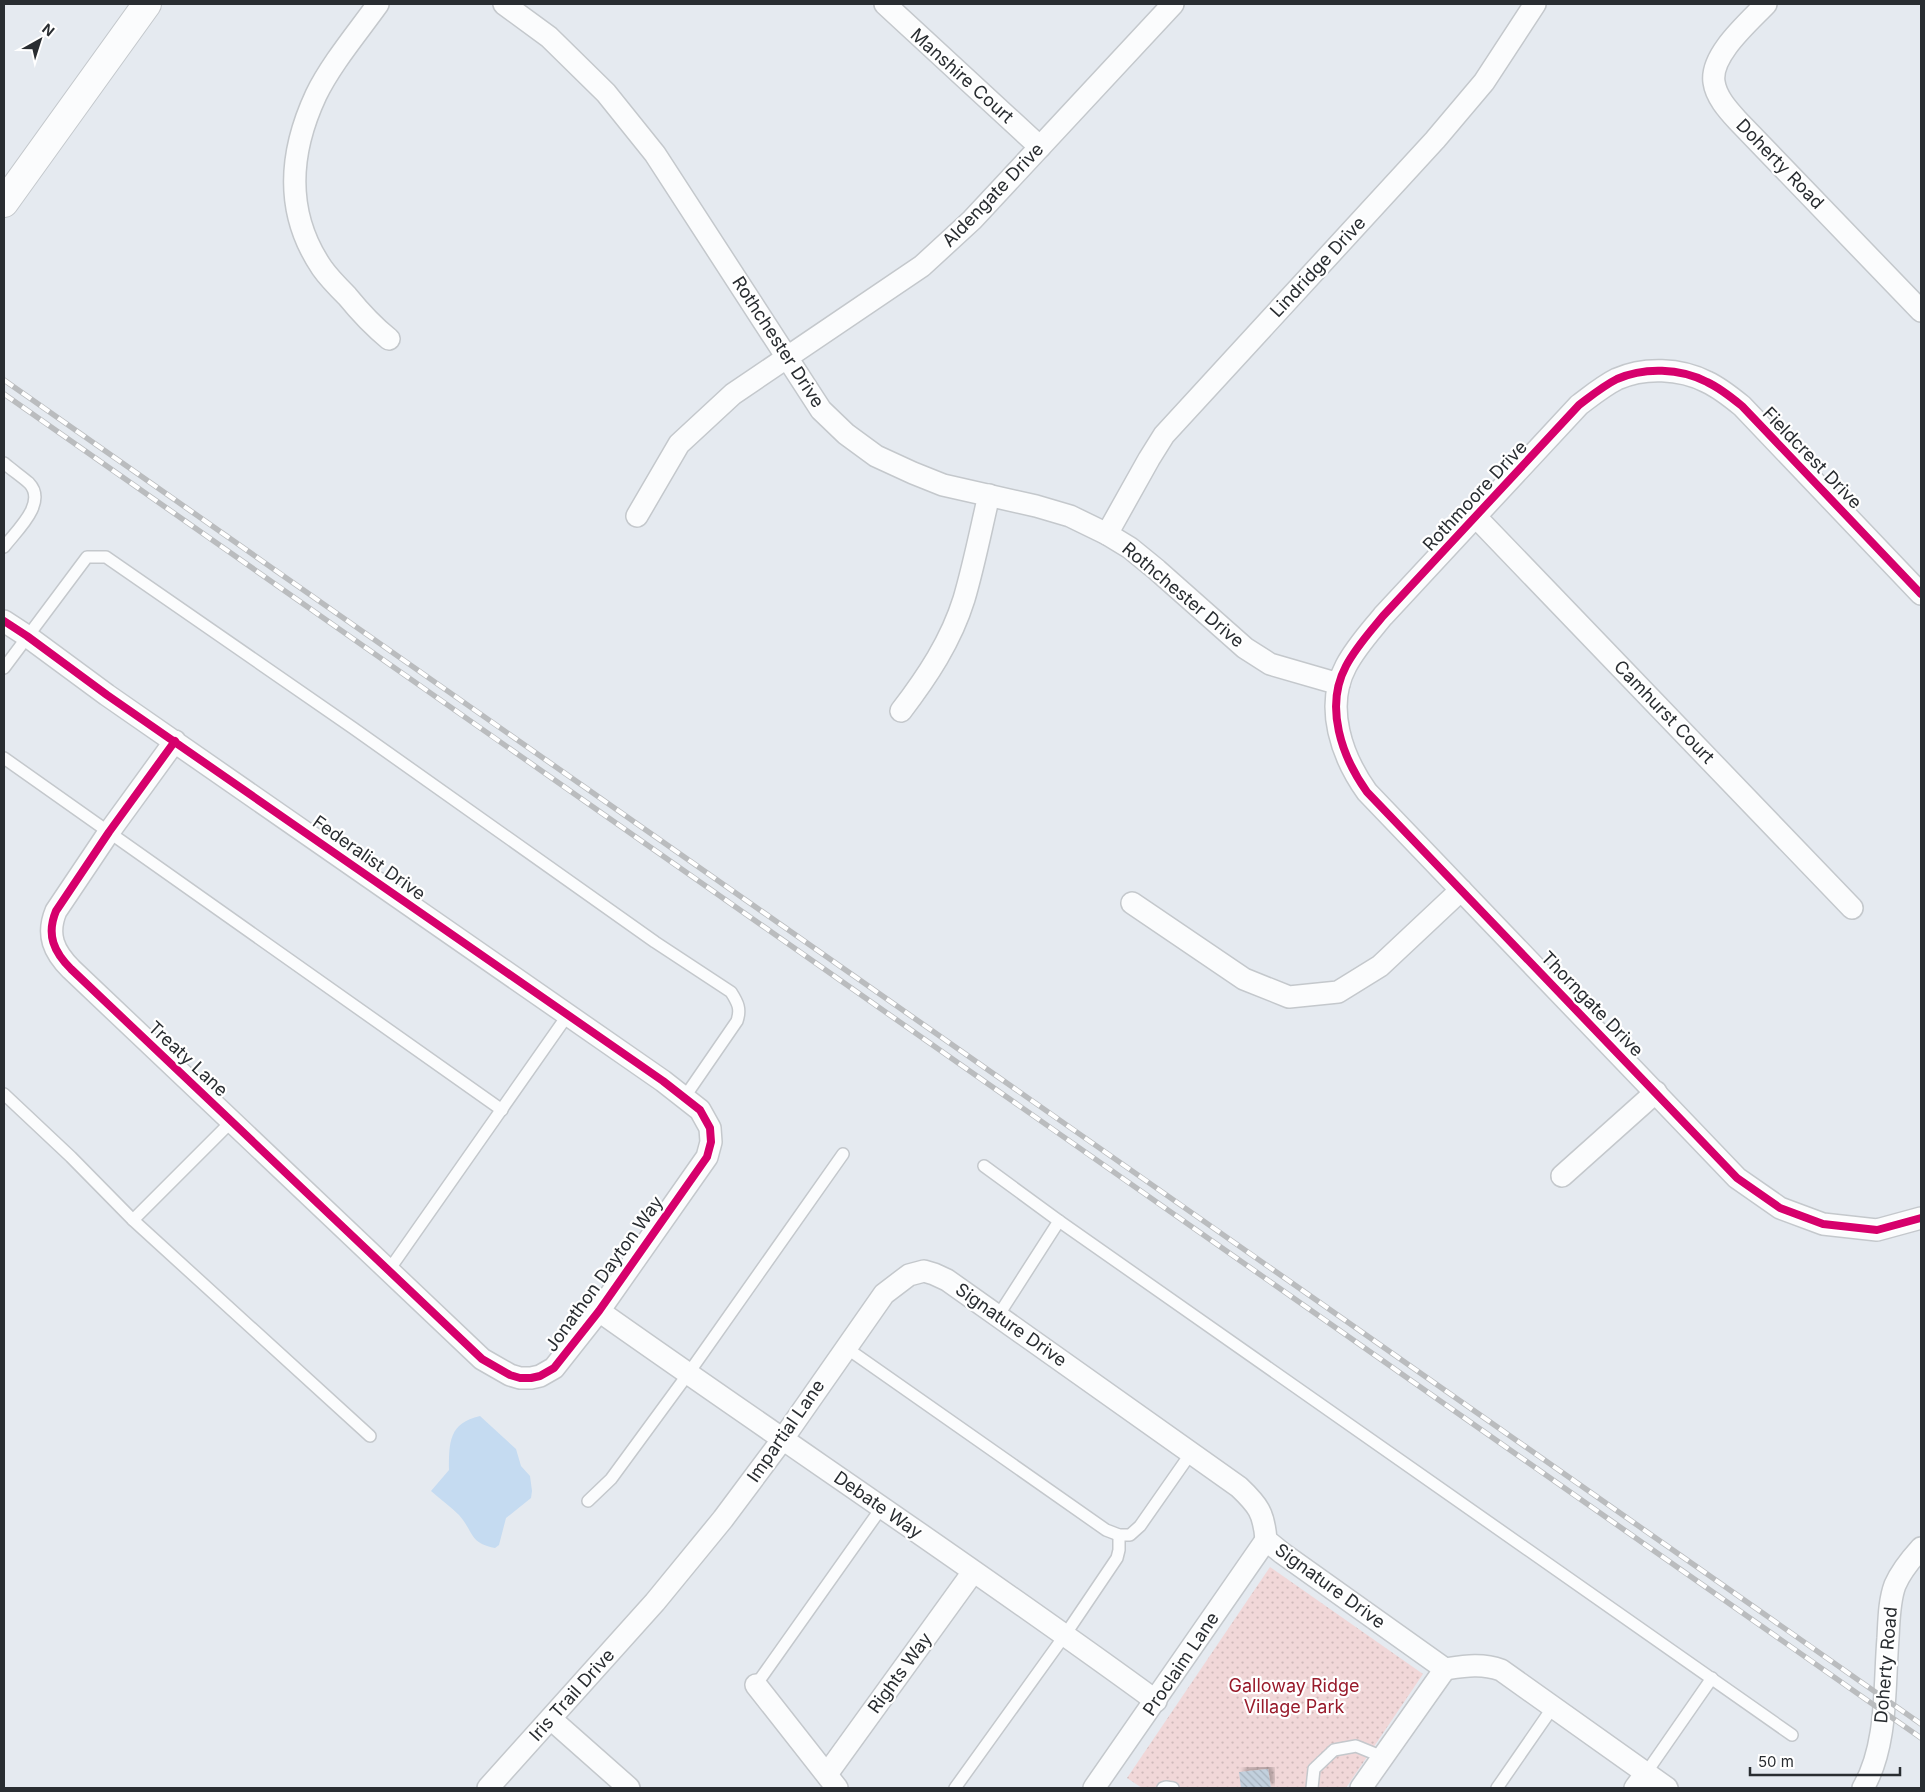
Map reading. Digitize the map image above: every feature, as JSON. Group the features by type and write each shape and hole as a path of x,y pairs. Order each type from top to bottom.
{"street":[{"path":"4,203 147,4"},
{"path":"378,4 317,93 301,130 295,157 294,182 302,228 308,244 322,268 373,326 389,339"},
{"name":"Rothchester Drive","path":"504,4 548,37 606,93 655,154 821,410 846,434 876,456 943,485 1036,506 1070,516 1107,534 1130,548 1157,570 1245,648 1270,664 1339,684"},
{"name":"Manshire Court","path":"885,4 1040,147"},
{"name":"Aldengate Drive","path":"638,516 679,444 732,394 922,266 972,220 1173,4"},
{"name":"Lindridge Drive","path":"1107,534 1164,435 1435,140 1484,82 1535,4"},
{"name":"Doherty Road","path":"1766,4 1729,43 1717,61 1714,82 1723,103 1738,121 1921,311"},
{"name":"Rothmoore Drive","path":"1339,684 1345,668 1356,650 1372,630 1579,405 1618,379 1640,373 1664,370"},
{"name":"Fieldcrest Drive","path":"1664,370 1706,381 1725,392 1742,406 1921,594"},
{"path":"900,711 925,680 948,638 964,600 989,495"},
{"name":"Camhurst Court","path":"1476,517 1852,908"},
{"name":"Federalist Drive","path":"4,621 684,1098 700,1110 710,1128"},
{"name":"Thorngate Drive","path":"1339,684 1337,703 1338,728 1343,749 1354,774 1367,792 1737,1178 1780,1208 1823,1224 1877,1230 1921,1218"},
{"name":"Treaty Lane","path":"175,741 109,832 56,911 52,921 53,943 57,953 71,969 482,1359"},
{"path":"1132,903 1244,980 1290,997 1338,992 1380,966 1461,890"},
{"path":"1562,1176 1656,1092"},
{"name":"Jonathon Dayton Way","path":"482,1359 510,1375 531,1378 540,1376 554,1368 599,1311 707,1156 711,1142 710,1128"},
{"name":"Signature Drive","path":"924,1271 947,1280 1239,1487 1256,1502 1265,1522 1266,1540 1445,1669"},
{"name":"Impartial Lane","path":"655,1602 723,1519 782,1440 845,1347 884,1294 909,1275 924,1271"},
{"name":"Debate Way","path":"599,1311 782,1440 882,1506 1156,1701"},
{"name":"Proclaim Lane","path":"1098,1787 1266,1540"},
{"name":"Doherty Road","path":"1863,1788 1872,1774 1880,1742 1889,1618 1894,1588 1901,1573 1921,1548"},
{"name":"Rights Way","path":"832,1781 973,1572"},
{"name":"Iris Trail Drive","path":"488,1788 655,1602"},
{"path":"1361,1788 1445,1669 1475,1665 1488,1665 1501,1670 1554,1707 1641,1781 1667,1788"},
{"path":"756,1685 832,1781"},
{"path":"551,1719 629,1788"}],"lane":[{"path":"4,463 30,484 35,494 34,507 4,547"},
{"path":"4,668 86,557 106,557 353,728 655,942 730,992 737,1001 740,1011 737,1021 684,1098"},
{"path":"4,758 502,1110"},
{"path":"389,1270 567,1016"},
{"path":"4,1094 71,1157 133,1220 370,1436"},
{"path":"133,1220 232,1122"},
{"path":"588,1501 611,1479 688,1374 843,1154"},
{"path":"984,1166 1059,1221 1792,1735"},
{"path":"998,1316 1059,1221"},
{"path":"845,1347 1106,1530 1119,1536 1130,1535 1140,1526 1191,1452"},
{"path":"756,1685 882,1506"},
{"path":"955,1788 1065,1635 1117,1558 1119,1536"},
{"path":"1641,1781 1712,1678"},
{"path":"1497,1788 1554,1707"},
{"path":"1312,1788 1314,1769 1334,1750 1356,1746 1383,1757"},
{"path":"1163,1788 1166,1786 1173,1788"}],"green space":[{"name":"Galloway Ridge Village Park","path":"1270,1567 1423,1674 1346,1788 1142,1788 1127,1778"}],"water":[{"path":"480,1416 516,1449 521,1466 530,1476 532,1491 531,1498 506,1518 499,1545 495,1548 476,1540 459,1515 431,1491 449,1470 449,1451 453,1435 462,1423"}],"building":[{"path":"1268,1769 1271,1788 1241,1788 1239,1772"}],"railway":[{"path":"4,380 1921,1724"},
{"path":"4,394 1921,1738"}],"cycle path":[{"path":"1921,594 1734,399 1712,384 1696,377 1674,372 1639,372 1617,379 1579,405 1383,616 1350,659 1340,682 1336,698 1336,715 1344,748 1350,763 1367,792 1737,1178 1780,1208 1823,1224 1877,1230 1921,1218"},
{"path":"4,621 107,695 663,1081 700,1110 710,1128 711,1142 707,1157 599,1311 554,1368 540,1376 520,1378 510,1375 482,1359 71,969 56,950 52,935 56,911 109,832 175,741"}]}
